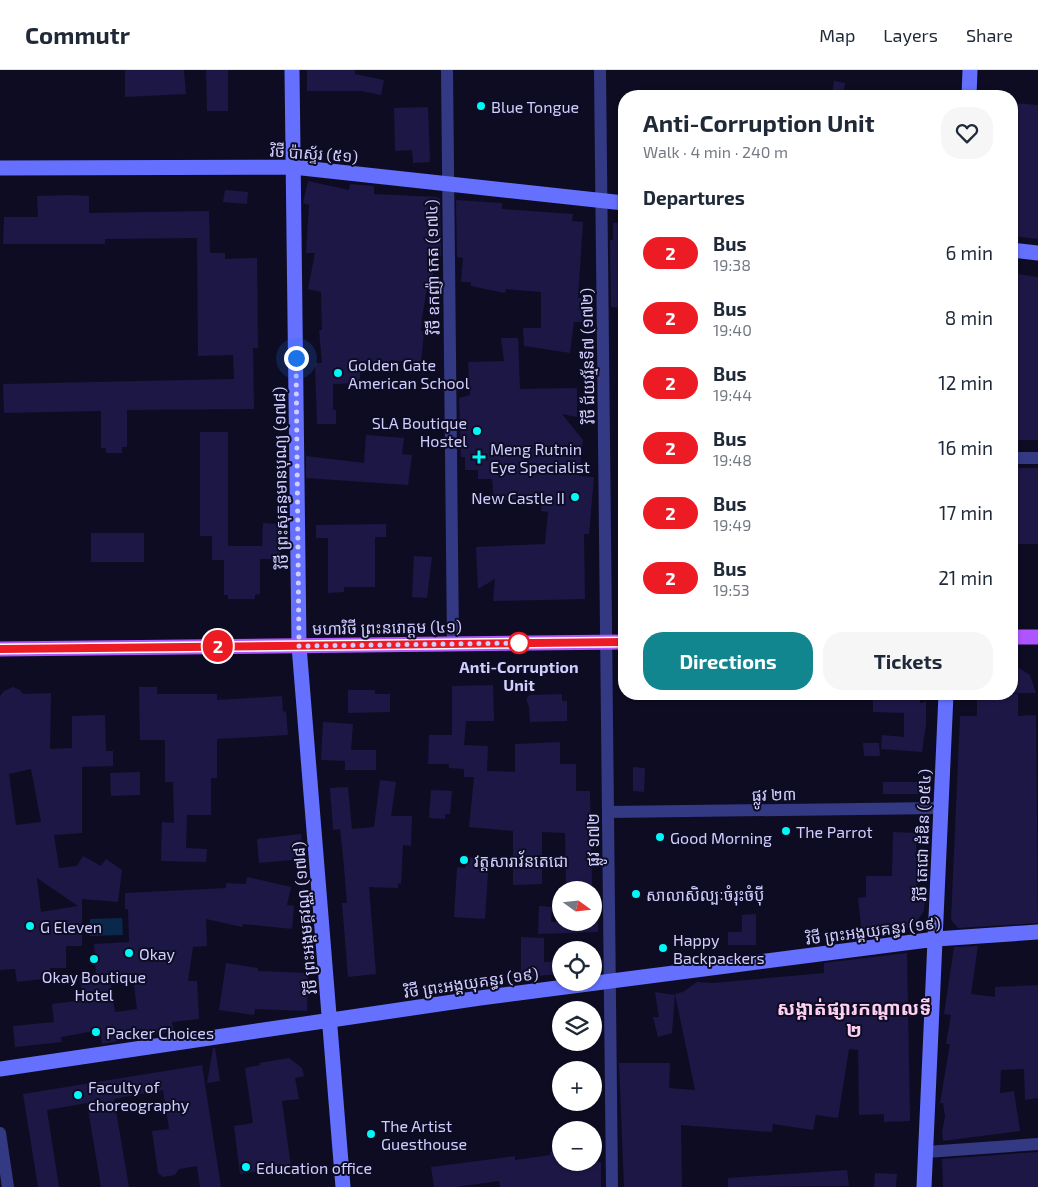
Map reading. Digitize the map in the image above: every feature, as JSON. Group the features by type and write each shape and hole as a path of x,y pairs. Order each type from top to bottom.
{"main road":[{"path":"1018,637 1038,637"},
{"name":"មហាវិថី ព្រះនរោត្តម (៤១)","path":"0,649 618,642"}],"street":[{"name":"វិថី ព្រះសុគន្ធមានបុណ្យ (១៧៨)","path":"292,70 299,646"},
{"name":"វិថី ឧកញ៉ា កេត (១៧៤)","path":"447,70 453,644"},
{"name":"វិថី ជ័យវរ្ម័នទី៧ (១៧២)","path":"600,70 607,642"},
{"path":"969,90 970,70"},
{"name":"វិថី ប៉ាស្ទ័រ (៥១)","path":"0,168 293,167 618,202"},
{"path":"1018,251 1038,253"},
{"path":"1018,458 1038,458"},
{"name":"ផ្លូវ ១៧២","path":"607,642 612,1187"},
{"name":"វិថី ព្រះអង្គមគ្គវណ្ណ (១៧៨)","path":"299,646 343,1187"},
{"name":"វិថី តេជោ ដំឌិន (១៥៤)","path":"924,1187 946,700"},
{"name":"ផ្លូវ ២៣","path":"608,812 940,808"},
{"name":"វិថី ព្រះអង្គយុគន្ធរ (១៩)","path":"0,1068 610,981 936,939 1038,932"},
{"path":"0,1133 8,1187"},
{"path":"926,1152 1038,1144"}],"water":[{"path":"122,918 123,935 90,936 90,919"}],"building":[{"path":"125,70 184,70 186,94 125,97"},
{"path":"206,70 228,70 228,111 207,111"},
{"path":"307,70 355,70 355,74 384,80 381,95 361,91 307,91"},
{"path":"834,81 845,83 844,90 833,90"},
{"path":"1018,104 1038,105 1038,239 1018,237"},
{"path":"428,107 430,162 413,163 412,150 395,151 394,108"},
{"path":"308,181 349,190 350,184 374,186 374,194 437,197 440,199 441,256 434,256 432,288 427,288 422,318 421,331 424,331 421,364 390,360 389,368 360,365 360,383 333,384 333,410 336,410 336,424 317,424 315,363 322,363 319,330 322,330 321,292 308,289 315,253 306,253 309,205 303,203"},
{"path":"225,190 248,192 247,204 223,202"},
{"path":"37,196 89,196 89,213 209,211 210,253 225,253 225,259 257,258 258,348 253,348 254,409 127,410 127,447 122,447 122,453 106,453 106,448 101,448 101,411 4,413 3,384 234,379 233,355 198,356 197,238 105,239 105,244 3,244 4,217 38,217"},
{"path":"456,200 502,203 502,209 573,214 572,221 583,222 578,298 586,298 587,322 574,322 570,353 524,346 523,328 541,328 541,292 506,289 505,293 471,286 471,282 461,282 463,258 457,257"},
{"path":"613,223 618,223 618,308 611,307 610,240 613,240"},
{"path":"1018,274 1038,277 1038,440 1018,440"},
{"path":"501,338 518,338 520,389 577,388 577,417 562,414 583,440 579,476 594,477 589,534 584,534 585,599 493,601 495,579 478,589 476,547 545,544 548,512 541,511 542,503 516,504 515,499 494,501 492,479 478,479 478,470 465,470 465,457 461,457 459,398 470,395 468,362 504,361"},
{"path":"200,432 228,432 228,546 262,546 263,523 280,524 280,559 260,559 260,594 255,595 255,599 228,599 228,595 224,595 224,560 212,560 212,536 200,536"},
{"path":"366,435 404,438 402,454 412,455 408,485 306,478 306,456 364,463"},
{"path":"1018,468 1038,468 1038,544 1018,544"},
{"path":"386,524 386,537 375,537 375,587 344,587 344,592 328,593 328,538 316,538 316,525"},
{"path":"91,533 144,533 144,562 91,562"},
{"path":"414,556 432,557 427,598 412,597"},
{"path":"1018,667 1030,675 1036,693 1018,693"},
{"path":"493,685 494,721 466,721 464,745 488,746 487,771 515,772 515,744 560,742 560,764 576,764 576,791 590,791 592,881 566,881 565,833 542,832 542,884 513,885 513,831 469,827 474,777 464,777 464,769 449,768 449,764 428,764 429,735 452,735 452,686"},
{"path":"13,687 20,690 23,694 51,693 50,749 72,748 72,716 105,715 106,751 113,751 113,766 82,767 82,833 54,835 59,868 77,866 83,856 101,866 106,859 122,870 118,902 82,899 82,946 66,946 66,968 50,968 51,978 17,982 15,969 0,970 0,696 4,691","holes":["31,769 41,822 16,825 9,774","37,878 78,906 41,912"]},
{"path":"139,687 157,687 157,694 217,694 217,700 282,696 283,712 286,711 288,735 217,739 217,778 211,778 211,815 187,815 186,848 207,849 206,862 161,861 162,822 174,823 173,782 165,782 165,740 140,740"},
{"path":"348,690 375,690 375,694 390,694 390,712 348,713"},
{"path":"562,694 562,701 567,701 567,721 530,722 529,707 526,699 530,695"},
{"path":"873,700 920,700 920,703 926,702 926,724 922,752 881,749 882,735 904,737 904,713 873,712"},
{"path":"977,700 1018,700 1018,716 1036,715 1038,923 958,928 951,920 960,716 977,716"},
{"path":"323,722 353,724 351,750 376,750 376,770 345,770 345,761 321,760"},
{"path":"863,743 879,743 880,756 864,756"},
{"path":"633,767 645,768 644,792 633,791"},
{"path":"140,772 140,795 111,796 110,773"},
{"path":"380,780 396,782 391,816 412,816 411,846 403,845 401,884 398,883 398,888 369,887 376,974 348,977 342,903 347,903 343,856 340,829 333,830 330,788 348,787 352,829 374,827"},
{"path":"883,782 924,782 924,794 883,794"},
{"path":"431,790 452,791 450,814 445,814 445,819 429,818"},
{"path":"893,832 916,833 917,892 925,890 924,911 912,928 862,934 858,898 866,897 866,876 892,876"},
{"path":"301,834 303,859 259,863 257,839"},
{"path":"466,857 489,859 485,919 454,917 457,867 465,868"},
{"path":"247,877 291,887 287,905 294,906 292,929 243,924 242,927 206,919 207,946 193,947 188,981 197,981 199,1019 172,1022 174,1031 102,1044 100,1030 61,1037 62,1042 15,1047 13,1026 54,1022 52,1004 84,1000 79,978 96,974 94,944 129,942 128,909 125,909 125,893 226,888 226,883 246,884","holes":["133,977 137,1009 115,1012 110,980"]},
{"path":"539,906 552,907 552,931 598,931 598,932 538,934"},
{"path":"756,914 756,945 728,945 728,932 742,932 742,915"},
{"path":"521,937 544,938 544,962 552,962 552,975 521,977"},
{"path":"978,946 971,994 995,997 995,987 1038,985 1038,1098 1025,1100 1024,1069 1001,1070 1000,1093 1014,1091 1020,1131 943,1141 942,1132 945,1116 943,1103 940,1103 950,1044 946,1044 951,1015 944,1014 954,947"},
{"path":"907,953 910,1121 884,1122 884,1114 859,1115 858,1050 849,1049 838,1118 816,1115 813,1130 773,1124 772,1132 681,1125 682,1187 624,1187 619,1063 670,1063 669,1088 695,1090 675,994 683,992 697,982 713,983 824,973 824,963"},
{"path":"226,963 258,968 258,971 308,973 307,1011 255,1009 254,1015 219,1010"},
{"path":"655,992 675,995 672,1033 658,1037 653,1017 659,1017"},
{"path":"213,1048 215,1048 220,1081 207,1083"},
{"path":"289,1058 302,1068 304,1076 295,1078 299,1099 282,1101 291,1167 240,1174 234,1126 253,1123 245,1068 260,1065 259,1063"},
{"path":"202,1065 221,1187 200,1187 197,1166 179,1169 175,1175 163,1177 158,1173 152,1131 169,1129 163,1090 114,1099 129,1187 101,1187 87,1103 47,1110 59,1187 38,1187 23,1094"},
{"path":"550,1152 552,1152 552,1171 601,1171 601,1187 500,1187 499,1181 456,1187 434,1187 431,1167 515,1156 515,1160 550,1155"},
{"path":"1038,1152 1038,1187 943,1187 942,1159"},
{"path":"847,1170 849,1186 728,1187 728,1178"},
{"path":"875,1173 897,1174 896,1187 874,1187"}],"bus line":[{"name":"2","path":"0,649 618,642"}],"place":[{"name":"Blue Tongue","path":"481,106"},
{"name":"Golden Gate American School","path":"338,373"},
{"name":"SLA Boutique Hostel","path":"477,431"},
{"name":"Meng Rutnin Eye Specialist","path":"479,457"},
{"name":"New Castle II","path":"575,497"},
{"name":"Anti-Corruption Unit","path":"519,643"},
{"name":"The Parrot","path":"786,831"},
{"name":"Good Morning","path":"660,837"},
{"name":"វត្តសារាវ័នតេជោ","path":"464,860"},
{"name":"សាលាសិល្បៈចំរុះចំប៉ី","path":"636,894"},
{"name":"G Eleven","path":"30,926"},
{"name":"Happy Backpackers","path":"663,948"},
{"name":"Okay","path":"129,953"},
{"name":"Okay Boutique Hotel","path":"94,959"},
{"name":"Packer Choices","path":"96,1032"},
{"name":"Faculty of choreography","path":"78,1095"},
{"name":"The Artist Guesthouse","path":"371,1134"},
{"name":"Education office","path":"246,1167"}],"district":[{"name":"សង្កាត់ផ្សារកណ្ដាលទី ២","path":"854,1018"}],"route":[{"path":"296,358 299,646 519,643"}]}
